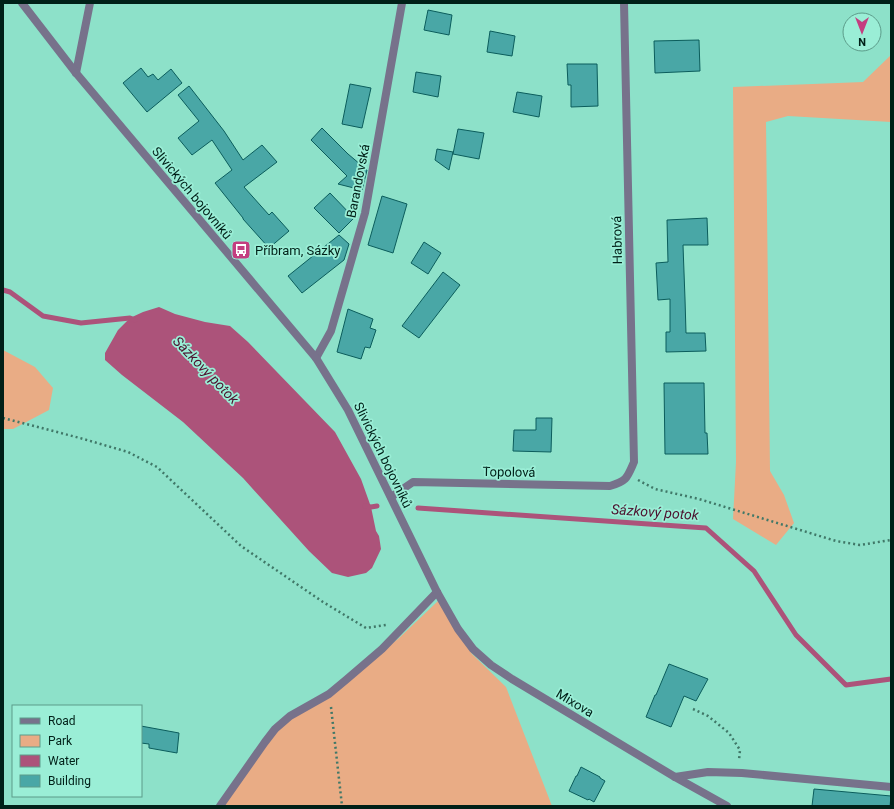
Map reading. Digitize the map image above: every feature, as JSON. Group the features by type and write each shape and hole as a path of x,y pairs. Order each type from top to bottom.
{"street":[{"name":"Slivických bojovníků","path":"22,3 76,73 316,358 348,410 438,592"},
{"path":"76,73 90,3"},
{"name":"Barandovská","path":"316,358 331,331 365,213 402,3"},
{"name":"Habrová","path":"624,3 634,462 628,476"},
{"name":"Topolová","path":"391,497 412,482 610,486 622,483 628,476"},
{"path":"220,806 275,729 290,716 329,694 382,650 438,592"},
{"name":"Mixova","path":"438,592 458,629 473,649 491,665 675,777 727,806"},
{"path":"675,777 708,772 737,772 890,786"}],"path":[{"path":"3,418 128,452 157,467 241,546 324,602 366,628 408,622"},
{"path":"628,476 655,489 699,499 836,541 860,545 891,540"},
{"path":"329,694 342,806"},
{"path":"693,709 708,716 729,733 740,750 737,772"}],"green space":[{"path":"891,55 891,122 788,116 766,122 770,471 784,495 794,523 776,545 733,519 736,462 733,87 863,82"},
{"path":"3,350 35,367 53,388 49,410 13,429 3,429"},
{"path":"438,601 472,654 506,687 552,806 223,806 278,728 398,639"}],"water":[{"path":"159,307 175,314 205,322 230,326 248,342 335,432 361,479 371,507 376,531 379,536 381,549 372,568 366,573 348,577 332,573 309,551 243,478 183,422 105,360 105,353 118,330 130,318"}],"building":[{"path":"428,10 452,15 449,35 424,30"},
{"path":"490,31 515,36 512,56 487,52"},
{"path":"699,40 700,71 655,73 654,41"},
{"path":"567,64 597,64 598,106 571,107 571,85 568,85"},
{"path":"141,68 148,77 153,74 158,80 171,69 182,83 147,112 123,83"},
{"path":"416,72 441,76 438,97 413,92"},
{"path":"350,84 371,88 362,128 342,124"},
{"path":"189,86 224,131 243,160 262,145 277,162 244,187 269,215 272,212 289,231 269,248 243,219 215,183 232,170 212,140 192,155 178,138 199,121 178,95"},
{"path":"517,92 542,96 539,117 513,112"},
{"path":"322,128 348,154 367,170 362,190 338,184 347,176 311,140"},
{"path":"458,129 484,133 479,159 453,154"},
{"path":"437,149 453,152 449,170 435,160"},
{"path":"330,193 354,218 339,233 314,208"},
{"path":"382,196 407,204 393,253 368,245"},
{"path":"707,218 708,245 683,245 686,333 705,333 706,351 666,352 666,332 670,332 670,299 658,300 656,263 668,262 667,220"},
{"path":"339,235 349,244 344,260 302,293 288,276"},
{"path":"424,242 441,253 428,274 411,263"},
{"path":"443,272 460,285 419,338 402,326"},
{"path":"348,309 373,319 370,328 376,330 370,348 365,347 361,359 337,352"},
{"path":"664,383 704,383 705,433 707,433 708,454 665,454"},
{"path":"536,418 552,418 551,452 513,451 514,430 536,430"},
{"path":"669,664 708,679 696,701 684,696 671,727 646,717"},
{"path":"142,726 179,733 177,753 149,748 149,744 142,743"},
{"path":"581,767 605,781 594,802 569,791"},
{"path":"814,789 891,796 890,806 812,806"}],"waterway":[{"name":"Sázkový potok","path":"3,290 10,292 43,316 81,323 130,318 135,320"},
{"name":"Sázkový potok","path":"365,506 377,506"},
{"name":"Sázkový potok","path":"418,508 706,528 754,571 796,635 846,685 891,679"}],"place":[{"name":"Příbram, Sázky","path":"241,250"}]}
